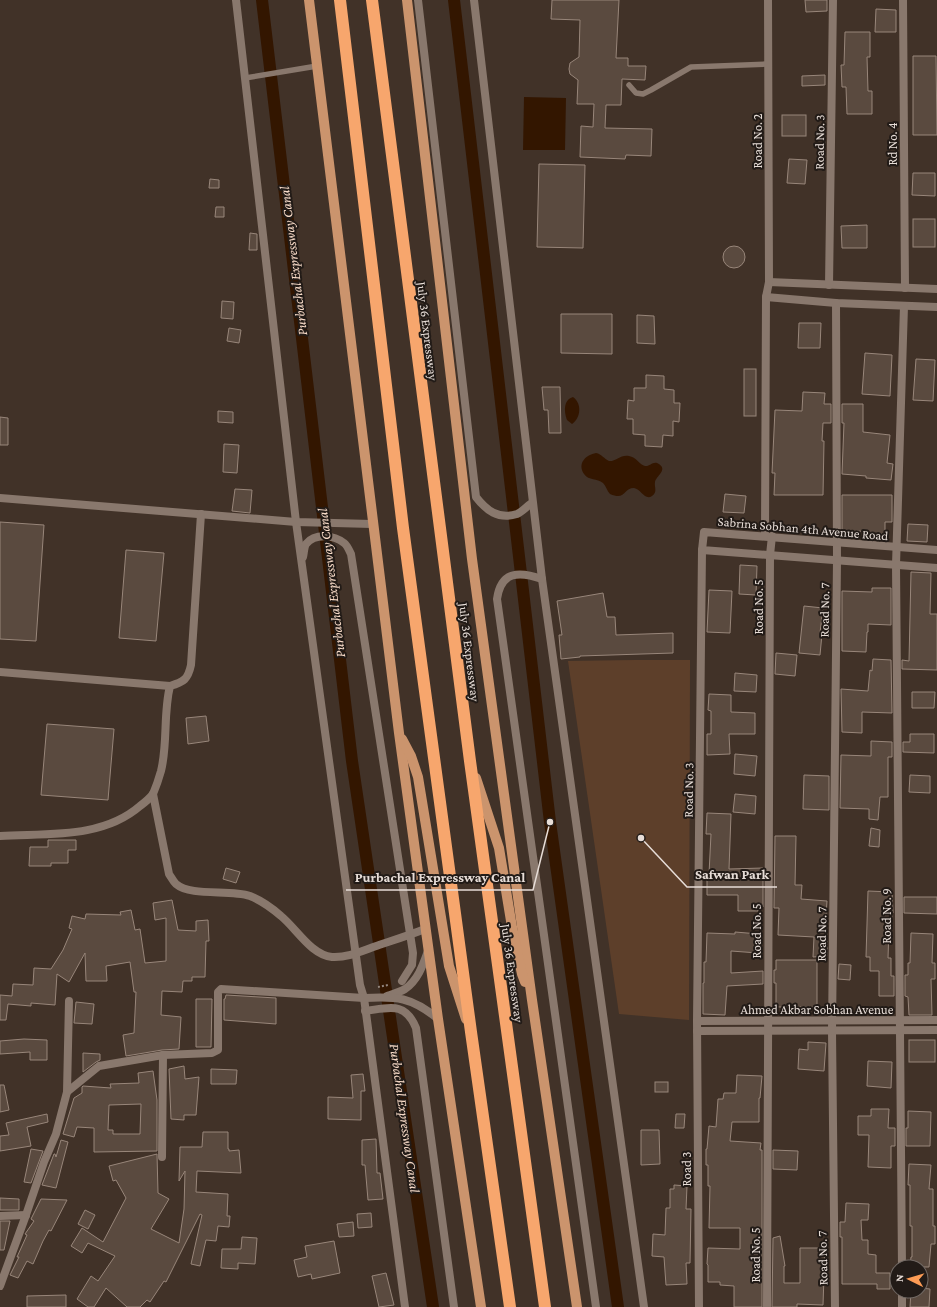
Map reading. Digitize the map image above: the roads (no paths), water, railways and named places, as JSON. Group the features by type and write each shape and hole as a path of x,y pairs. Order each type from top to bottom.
{"highway":[{"path":"340,0 403,528 471,1032 510,1307"},
{"name":"July 36 Expressway","path":"372,0 470,761 545,1307"}],"main road":[{"path":"309,0 372,524 399,733 425,930 481,1307"},
{"path":"407,0 472,559 532,1000 577,1307"},
{"path":"399,733 411,756 418,777 449,966 471,1032"},
{"path":"470,761 499,848 520,967 532,1000"}],"street":[{"path":"236,0 296,522 360,985 364,998 405,1307"},
{"path":"418,0 476,497 485,508 495,514 505,516 517,514 532,503"},
{"path":"474,0 532,503 644,1307"},
{"name":"Road No. 2","path":"768,0 769,282 766,296 768,536"},
{"name":"Road No. 3","path":"829,285 832,0"},
{"name":"Rd No. 4","path":"903,0 905,288"},
{"path":"769,282 937,289"},
{"path":"766,296 836,303 937,307"},
{"name":"Road No. 7","path":"835,1307 832,1020 837,560 836,303"},
{"name":"Road No. 9","path":"902,1259 896,547 904,306"},
{"path":"0,498 296,522 372,524"},
{"path":"0,672 170,686 180,683 188,676 192,665 201,514"},
{"name":"Sabrina Sobhan 4th Avenue Road","path":"702,550 704,532 937,550"},
{"path":"302,563 305,545 317,537 328,536 337,539 345,543 351,554 414,953 412,966 402,981"},
{"name":"Road No. 5","path":"767,1307 770,555 768,536"},
{"path":"702,550 937,568"},
{"name":"Road No. 3","path":"697,1031 702,550"},
{"path":"542,579 530,575 515,574 505,579 498,589 497,599 596,1307"},
{"path":"0,836 90,830 109,824 135,810 152,794 161,770 167,700 170,686"},
{"path":"152,794 169,874 176,884 187,889 205,892 232,892 250,896 281,916 317,951 330,957 357,953 425,930"},
{"path":"67,1092 99,1066 163,1056 212,1053 218,1050 218,992 221,989 364,998 384,996 404,990 416,978 423,966 428,951"},
{"path":"384,996 404,999 421,1006 438,1019"},
{"path":"0,1286 44,1162 56,1134 67,1092 69,1001"},
{"path":"365,1011 392,1007 403,1010 412,1018 416,1028 454,1307"},
{"name":"Ahmed Akbar Sobhan Avenue","path":"697,1021 937,1020"},
{"name":"Ahmed Akbar Sobhan Avenue","path":"697,1031 937,1030"},
{"name":"Road 3","path":"697,1031 699,1307"},
{"path":"162,1157 163,1056"},
{"path":"0,1216 26,1215"}],"lane":[{"path":"629,85 636,93 643,94 691,67 768,64"},
{"path":"244,78 317,66"}],"waterway":[{"name":"Purbachal Expressway Canal","path":"262,0 352,761 433,1307"},
{"name":"Purbachal Expressway Canal","path":"454,0 550,822 618,1307"}],"place":[{"name":"Purbachal Expressway Canal","path":"550,822"},
{"name":"Safwan Park","path":"641,838"}]}
